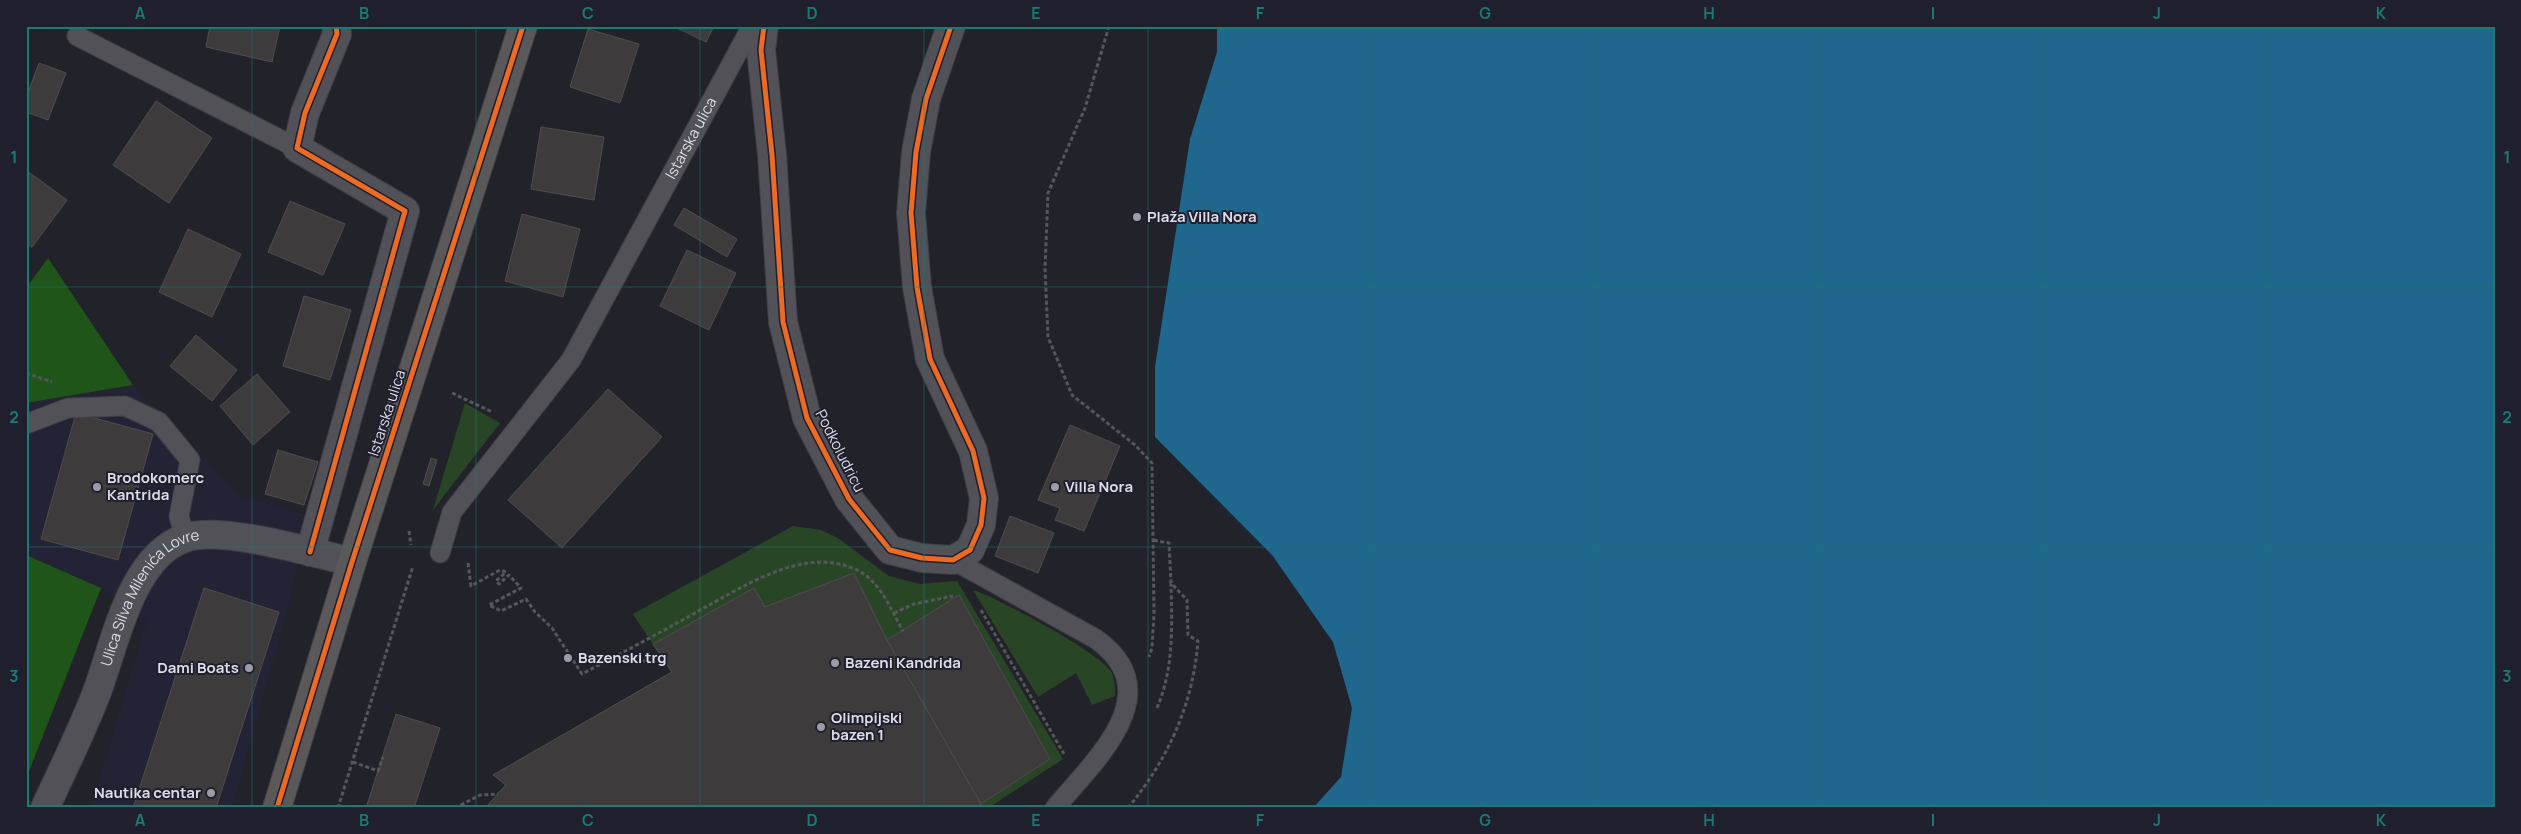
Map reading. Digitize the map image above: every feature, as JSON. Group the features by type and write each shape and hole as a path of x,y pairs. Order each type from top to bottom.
{"main road":[{"name":"Istarska ulica","path":"277,808 352,562 523,26"}],"street":[{"name":"Podkoludricu","path":"764,26 761,50 772,154 783,322 807,418 849,500 890,550 922,558 953,560"},
{"path":"951,26 926,99 916,152 911,213 917,287 930,359 974,451 984,498 981,525 970,550 953,560"},
{"path":"310,552 405,211 297,148 305,113 339,29"},
{"name":"Ulica Silva Milenića Lovre","path":"45,808 96,697 125,607 156,556 185,538 230,535 352,562"}],"lane":[{"name":"Istarska ulica","path":"440,553 452,512 571,360 752,26"},
{"path":"77,36 297,148"},
{"path":"26,424 68,408 125,406 159,422 190,460 179,516 185,538"},
{"path":"953,560 1096,639 1116,655 1124,668 1129,694 1128,706 1118,728 1104,749 1055,808"}],"path":[{"path":"1109,26 1084,108 1048,193 1045,269 1048,337 1072,395 1135,445 1152,463 1154,613"},
{"path":"452,393 491,411"},
{"path":"409,531 411,547"},
{"path":"1128,808 1161,761 1182,722 1194,678 1197,654 1198,641 1188,635 1187,600 1171,583 1169,543 1152,540"},
{"path":"468,559 471,586 500,570 506,572 496,581 499,584 509,575 520,588 490,605 501,611 526,599 534,612 552,628 582,674 764,576 797,565 829,563 859,571 877,586 894,613 903,632"},
{"path":"338,808 414,563"},
{"path":"894,613 931,599 959,595"},
{"path":"979,608 1055,738"},
{"path":"618,655 628,663 638,664 659,654"},
{"path":"353,762 378,771 383,757"},
{"path":"455,808 480,795 498,794"}],"shaded area":[{"path":"133,385 242,497 308,515 291,597 232,808 91,808 147,620 101,588 26,555 26,403"}],"green space":[{"path":"48,258 133,385 26,403 26,288"},
{"path":"465,403 500,423 433,510"},
{"name":"Bazeni Kandrida","path":"793,526 821,530 838,538 889,576 920,584 957,581 1063,759 988,808 485,808 505,785 493,775 671,672 633,614"},
{"path":"26,555 101,588 26,779"},
{"path":"973,590 1048,627 1104,664 1112,673 1115,696 1092,705 1076,673 1038,697"}],"water":[{"path":"1217,26 2495,26 2495,808 1313,808 1341,777 1352,708 1333,642 1272,555 1155,437 1155,367 1190,139 1217,52"}],"building":[{"path":"210,26 280,26 272,62 206,47"},
{"path":"673,26 714,26 706,42"},
{"path":"588,29 639,44 620,103 570,87"},
{"path":"39,63 66,73 48,120 26,112 26,98"},
{"path":"156,101 212,138 169,203 113,165"},
{"path":"541,127 604,137 594,200 531,189"},
{"path":"26,170 67,200 32,247 26,243"},
{"path":"290,201 345,224 323,275 268,252"},
{"path":"684,208 737,239 727,257 674,225"},
{"path":"522,214 580,229 563,297 505,281"},
{"path":"188,229 241,254 212,317 159,292"},
{"path":"687,250 736,273 709,330 660,306"},
{"path":"304,296 351,310 330,380 283,366"},
{"path":"196,335 237,370 212,401 170,366"},
{"path":"257,374 290,412 253,445 220,406"},
{"path":"608,389 662,437 562,548 508,500"},
{"name":"Brodokomerc Kantrida","path":"76,413 153,434 118,560 41,539"},
{"path":"1070,425 1120,446 1084,531 1055,520 1060,508 1038,500"},
{"path":"278,450 318,462 304,505 265,494"},
{"path":"431,458 437,460 429,486 423,484"},
{"path":"1010,516 1054,533 1038,573 995,556"},
{"name":"Bazeni Kandrida","path":"854,573 887,640 981,804 975,808 485,808 506,785 493,775 672,672 653,644 754,588 765,607"},
{"path":"204,588 279,612 216,808 133,808"},
{"path":"959,595 1050,759 981,804 887,640"},
{"path":"396,714 440,728 414,808 366,808"}],"cycle path":[{"path":"310,552 405,211 297,148 305,113 337,34 336,26"},
{"path":"277,808 352,562 523,26"},
{"path":"764,26 761,50 772,155 783,322 807,418 849,499 890,550 922,558 953,560 970,550 981,525 984,498 973,451 930,359 917,287 911,213 916,152 926,99 951,26"}],"place":[{"name":"Plaža Villa Nora","path":"1137,217"},
{"name":"Brodokomerc Kantrida","path":"97,487"},
{"name":"Villa Nora","path":"1055,487"},
{"name":"Bazenski trg","path":"568,658"},
{"name":"Bazeni Kandrida","path":"835,663"},
{"name":"Dami Boats","path":"249,668"},
{"name":"Olimpijski bazen 1","path":"821,727"},
{"name":"Nautika centar","path":"211,793"}]}
